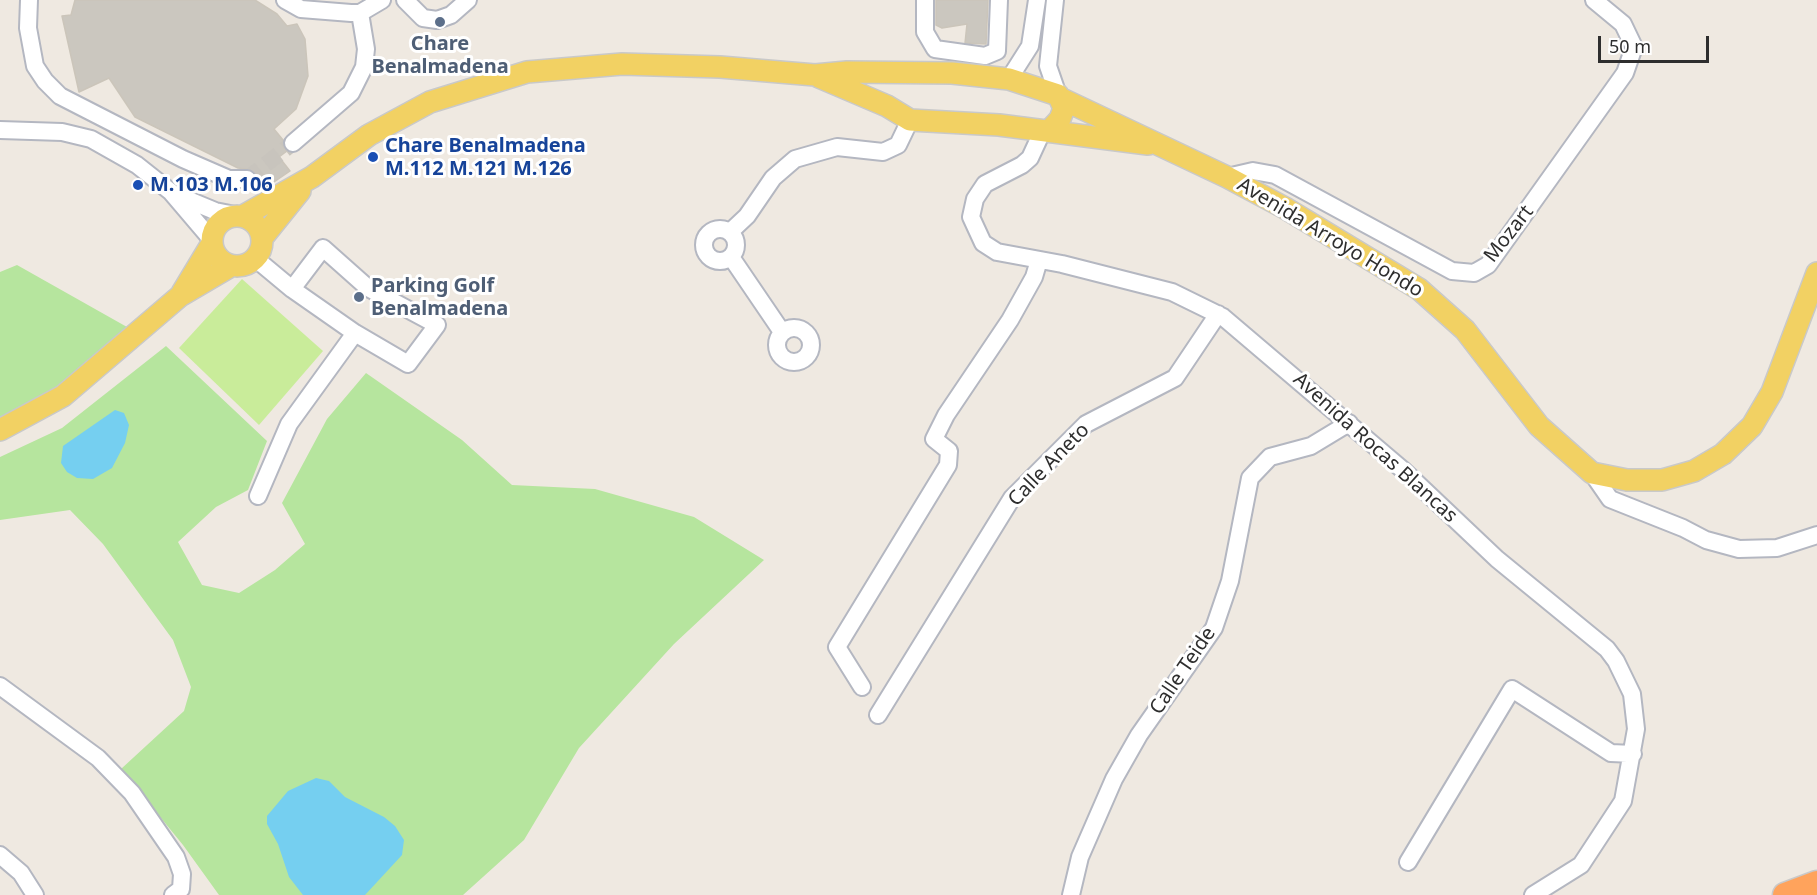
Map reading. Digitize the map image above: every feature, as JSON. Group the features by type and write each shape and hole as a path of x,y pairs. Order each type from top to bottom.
{"highway":[{"path":"1785,895 1817,883"}],"main road":[{"path":"180,296 211,242 219,223 239,216 312,177 369,135 430,102 527,72 622,64 720,67 816,75 847,72 907,73"},
{"name":"Avenida Arroyo Hondo","path":"907,73 1014,72 1285,208 1419,289 1465,330 1539,426 1592,473"},
{"path":"903,115 899,84 907,73"},
{"path":"816,75 903,115"},
{"path":"1046,131 1060,119 1064,108 1054,94"},
{"name":"Avenida Arroyo Hondo","path":"903,115 999,125 1116,142 1158,144"},
{"path":"262,237 312,177"},
{"path":"211,242 215,255 231,266 240,267 256,259 262,245 262,237 256,224 239,216"},
{"path":"0,430 63,396 180,296 231,266"},
{"path":"1592,473 1627,480 1662,480 1694,471 1723,454 1752,426 1772,392 1817,273"}],"street":[{"path":"29,0 28,28 34,66 60,96 201,167 229,178 247,179"},
{"path":"285,0 309,10 360,12 382,0"},
{"path":"405,0 423,18 437,20 451,15 468,0"},
{"path":"925,0 925,32 935,49 932,71"},
{"path":"999,0 997,51 1014,72 1030,46 1037,0"},
{"path":"1054,94 1048,66 1055,0"},
{"name":"Mozart","path":"1227,177 1253,171 1275,175 1452,271 1474,273 1488,265 1624,73 1634,47 1623,24 1594,0"},
{"path":"293,143 351,93 356,84 364,67 366,49 360,12"},
{"path":"935,49 985,56 997,51"},
{"path":"730,232 747,216 773,178 795,159 837,147 883,152 898,145 903,115"},
{"path":"91,139 102,116"},
{"path":"0,130 62,132 91,139 137,165 171,192 211,242"},
{"name":"Avenida Rocas Blancas","path":"1046,131 1030,158 1022,165 985,184 975,199 971,217 983,243 997,252 1172,292 1218,314 1350,423 1497,559 1607,649 1616,661 1632,694 1636,729 1623,801 1581,865 1533,895"},
{"path":"171,192 216,211 239,216"},
{"path":"715,229 730,232 736,242 731,256 722,261 711,259 703,246 706,235 715,229"},
{"path":"256,259 292,289 355,333 408,364 436,325 368,288 323,248 292,289"},
{"path":"731,256 782,332"},
{"path":"862,687 837,647 948,465 949,451 934,439 946,415 1010,320 1034,277 1039,260"},
{"name":"Calle Aneto","path":"878,715 1012,498 1086,424 1175,378 1218,314"},
{"path":"258,496 289,424 355,333"},
{"name":"Calle Teide","path":"1071,895 1080,857 1114,779 1139,735 1215,628 1230,581 1250,478 1270,457 1311,446 1350,423"},
{"path":"1592,473 1610,499 1683,528 1706,540 1739,549 1777,548 1817,535"},
{"path":"0,686 98,759 132,792 176,858 182,874 181,889 173,895"},
{"path":"1408,862 1512,689 1611,753 1633,754"},
{"path":"0,855 21,873 32,894"}],"green space":[{"path":"17,265 127,327 55,389 0,420 0,272"},
{"path":"242,279 323,351 259,425 179,348"},
{"path":"166,346 267,441 248,490 216,507 178,542 202,585 239,593 275,570 305,544 282,503 327,419 366,373 462,440 512,485 595,489 694,517 764,560 674,644 579,748 524,840 463,895 219,895 183,845 121,769 184,711 191,687 173,640 103,544 70,510 0,520 0,457 62,428"}],"water":[{"path":"115,410 124,413 129,425 125,443 112,468 93,479 77,478 67,472 61,463 63,446"},
{"path":"316,778 329,781 345,797 384,817 395,826 404,840 402,855 365,895 303,895 289,877 278,844 267,824 267,816 288,791"}],"building":[{"path":"75,0 255,0 277,14 287,26 297,24 305,39 308,76 296,109 274,129 283,140 287,151 279,157 290,171 258,193 253,187 257,178 253,170 238,168 135,117 109,78 79,92 62,16 71,15"},
{"path":"936,0 988,0 986,44 965,43 967,24 942,28 936,25"}],"tunnel":[{"path":"247,179 293,143"}],"place":[{"name":"Chare Benalmadena","path":"440,22"},
{"name":"Chare Benalmadena M.112 M.121 M.126","path":"373,157"},
{"name":"M.103 M.106","path":"138,185"},
{"name":"Parking Golf Benalmadena","path":"359,297"}]}
